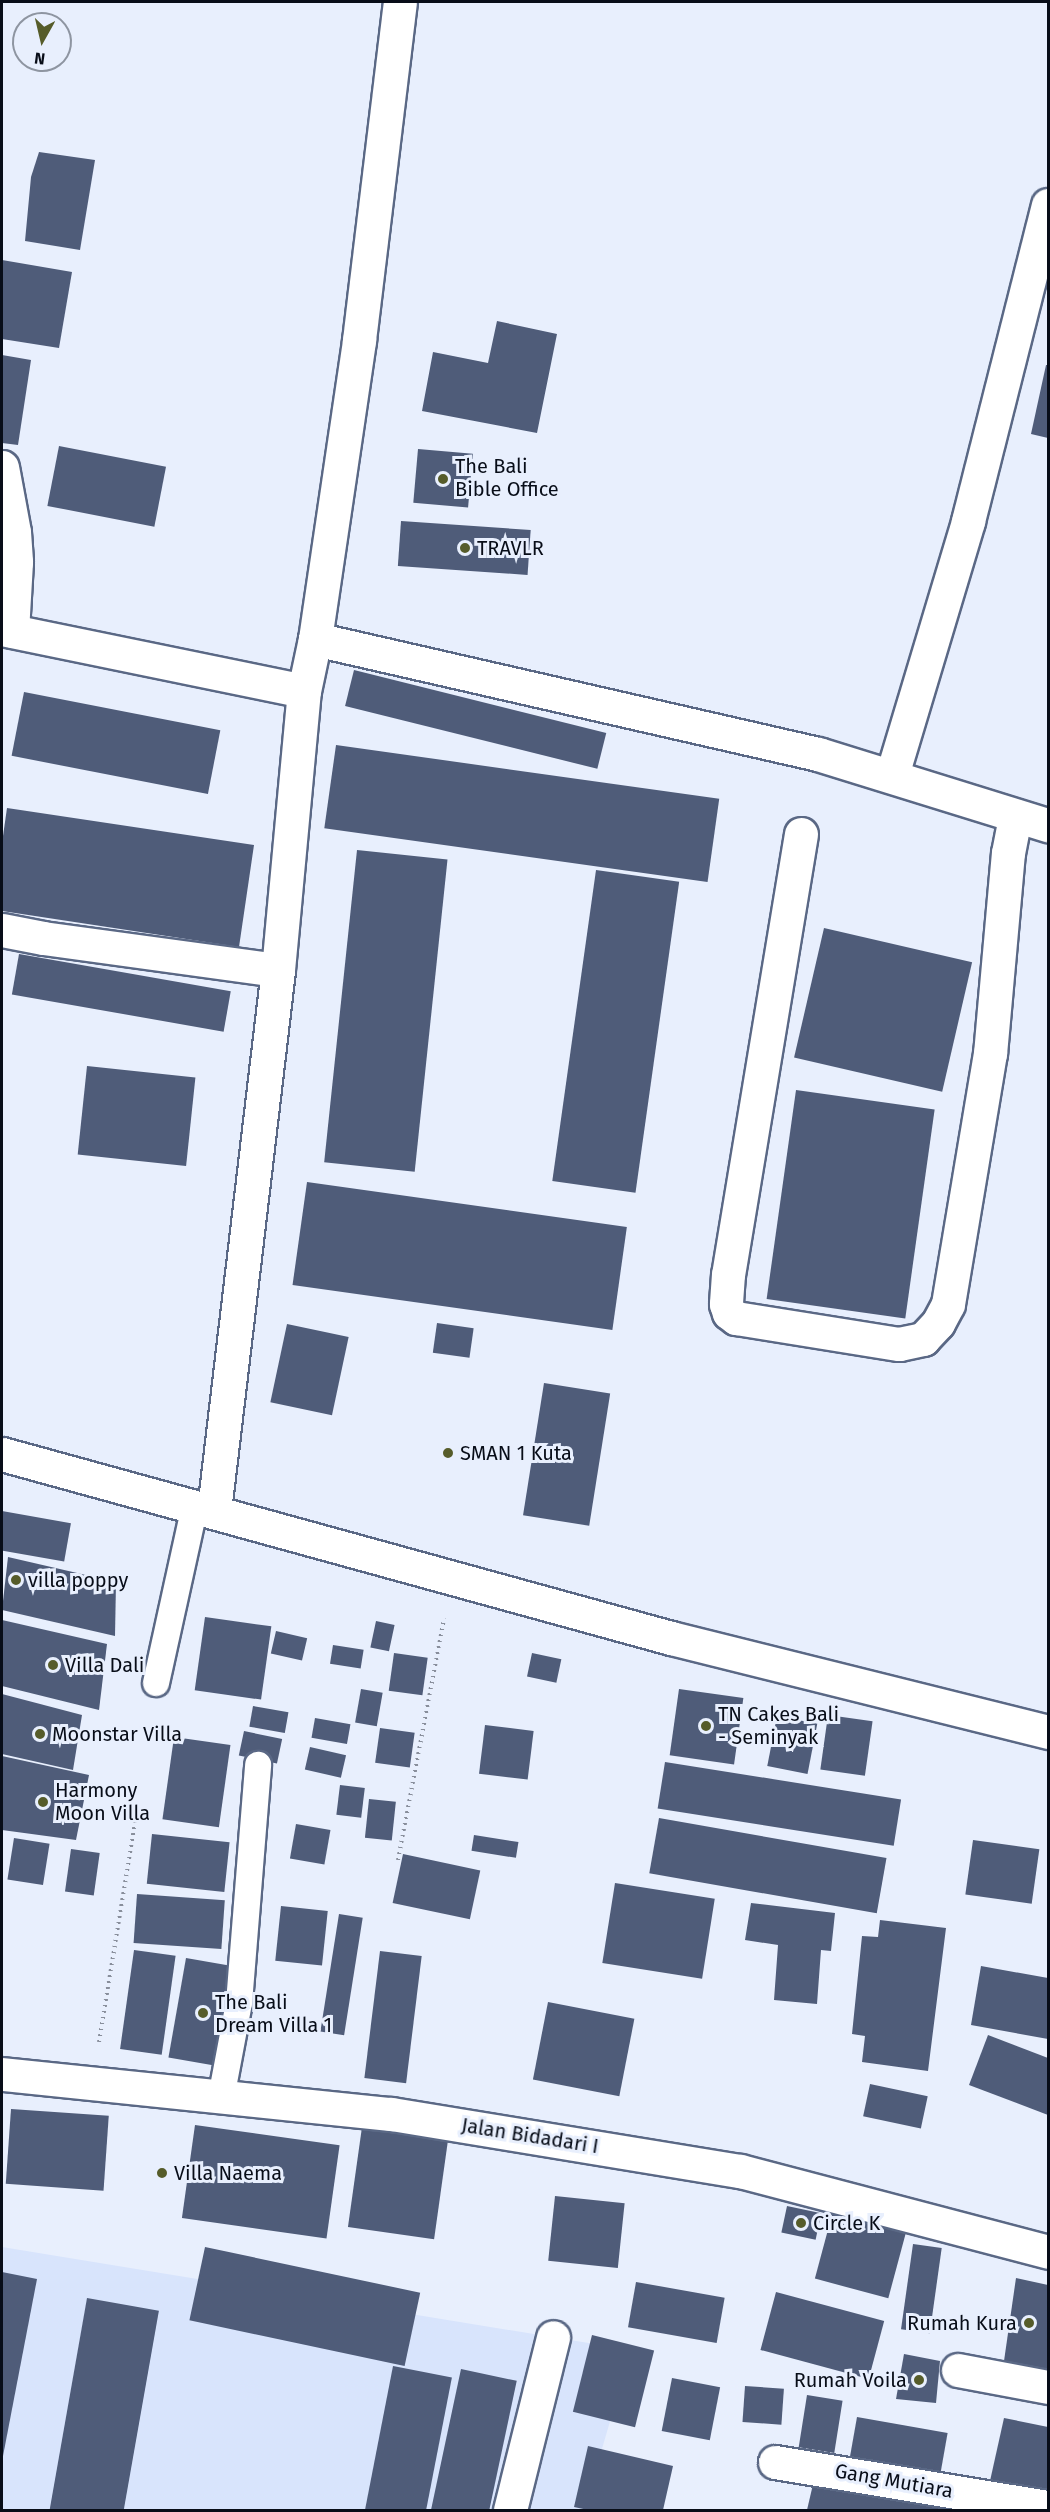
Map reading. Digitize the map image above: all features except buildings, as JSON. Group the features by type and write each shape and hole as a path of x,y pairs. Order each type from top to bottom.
{"street":[{"path":"205,1508 278,970 304,691 315,639 357,351 400,2"},
{"path":"892,775 968,521 1044,244 1048,206"},
{"path":"2,467 14,532 16,562 7,630 304,691"},
{"path":"315,639 818,754 1048,825"},
{"path":"801,834 730,1262 726,1304 729,1313 736,1318 899,1344 922,1339 938,1323 948,1305 990,1054 1008,853 1015,816"},
{"path":"2,930 43,938 278,970"},
{"path":"2,1454 671,1638 1048,1732"},
{"name":"Jalan Bidadari I","path":"2,2074 391,2114 740,2171 1048,2252"},
{"path":"510,2511 553,2337"},
{"path":"958,2370 1048,2387"},
{"name":"Gang Mutiara","path":"775,2462 1048,2507"}],"lane":[{"path":"156,1683 205,1508"},
{"path":"221,2098 239,2003 258,1765"}],"path":[{"path":"398,1860 452,1576"},
{"path":"93,2082 137,1809"}],"shaded area":[{"path":"2,2247 631,2350 584,2510 2,2510"}],"place":[{"name":"The Bali Bible Office","path":"443,479"},
{"name":"TRAVLR","path":"465,548"},
{"name":"SMAN 1 Kuta","path":"448,1453"},
{"name":"villa poppy","path":"16,1580"},
{"name":"Villa Dali","path":"53,1665"},
{"name":"TN Cakes Bali - Seminyak","path":"706,1726"},
{"name":"Moonstar Villa","path":"40,1734"},
{"name":"Harmony Moon Villa","path":"43,1802"},
{"name":"The Bali Dream Villa 1","path":"203,2013"},
{"name":"Villa Naema","path":"162,2173"},
{"name":"Circle K","path":"801,2223"},
{"name":"Rumah Kura","path":"1029,2323"},
{"name":"Rumah Voila","path":"919,2380"}]}
